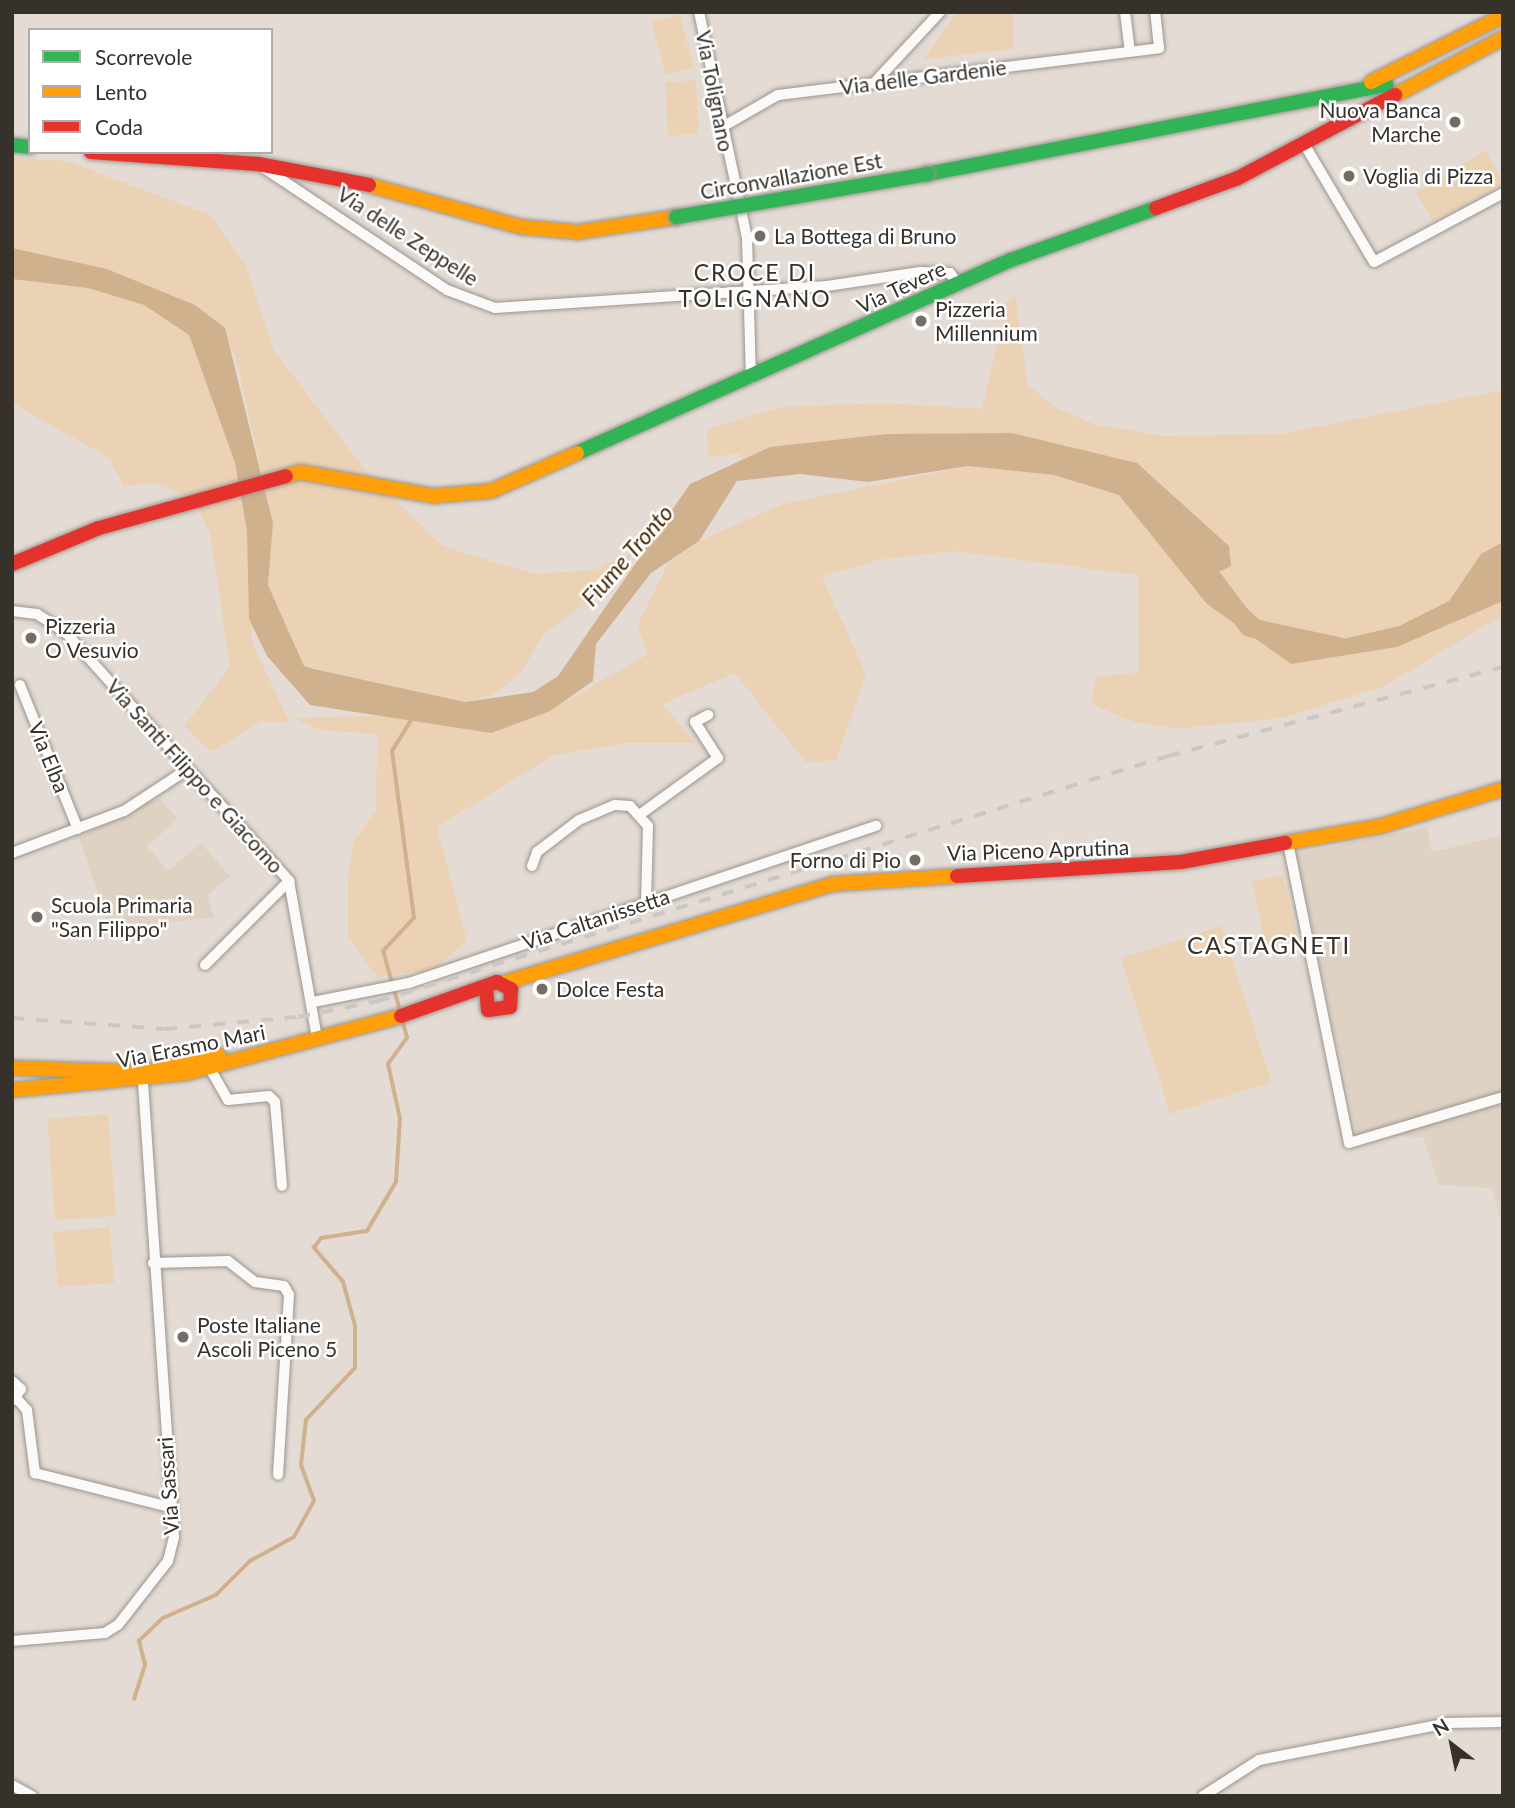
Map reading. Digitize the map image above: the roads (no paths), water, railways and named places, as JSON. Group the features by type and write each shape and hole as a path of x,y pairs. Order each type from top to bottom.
{"main road":[{"path":"1391,87 1498,16"},
{"path":"1391,87 1503,38"},
{"name":"Circonvallazione Est","path":"258,164 340,177 522,227 578,232 927,174 1333,93 1391,87"},
{"name":"Via Tevere","path":"12,564 77,536 275,477 315,471 433,496 471,497 751,378 958,284 1238,178 1303,142 1391,87"},
{"name":"Via delle Zeppelle","path":"119,154 258,164"},
{"name":"Via Piceno Aprutina","path":"507,986 524,977 577,960 863,878 1142,867 1288,844 1381,825 1503,789"},
{"path":"507,986 512,1003 502,1013 490,1011 484,994 507,986"},
{"name":"Via Erasmo Mari","path":"12,1090 143,1082 484,994"},
{"name":"Via Erasmo Mari","path":"12,1068 142,1072 316,1033 334,1034"}],"street":[{"name":"Via Tolignano","path":"699,12 724,125 753,288 751,378"},
{"path":"874,82 940,12"},
{"path":"1125,12 1130,51"},
{"name":"Via delle Gardenie","path":"724,125 778,95 1159,48 1155,12"},
{"path":"1303,142 1370,260 1388,258 1503,193"},
{"name":"Via delle Zeppelle","path":"258,164 447,290 495,308 938,271 958,284"},
{"name":"Via Santi Filippo e Giacomo","path":"12,611 37,614 66,633 289,881 313,1002 316,1033"},
{"name":"Via Elba","path":"20,685 78,829"},
{"path":"642,813 718,758 695,722 708,715"},
{"path":"12,853 78,829 153,796 188,769"},
{"path":"532,866 537,852 597,811 615,805 642,813 648,826 646,902"},
{"name":"Via Caltanissetta","path":"313,1002 409,984 876,826"},
{"path":"1288,844 1349,1143 1503,1097"},
{"path":"205,965 289,881"},
{"path":"209,1067 228,1100 269,1096 275,1101 282,1186"},
{"name":"Via Sassari","path":"12,1641 105,1633 118,1625 168,1561 174,1537 169,1507 143,1082"},
{"path":"153,1263 236,1266 254,1282 279,1283 289,1295 278,1475"},
{"path":"12,1381 21,1389 15,1400 27,1410 35,1473 169,1507"},
{"path":"1203,1796 1259,1760 1447,1723 1503,1722"},
{"path":"12,1784 32,1796"}],"waterway":[{"name":"Fiume Tronto","path":"1194,554 1249,627 1338,646"},
{"path":"400,1011 383,951 414,918 392,751 410,722"},
{"path":"134,1699 145,1665 139,1641 163,1618 216,1595 250,1561 294,1537 314,1501 301,1465 306,1420 355,1368 355,1326 343,1282 314,1248 321,1238 367,1231 396,1182 400,1119 388,1064 407,1038 402,1019"}],"railway":[{"path":"12,1018 165,1029 298,1017 378,1001 1168,756 1503,667"}],"place":[{"name":"Nuova Banca Marche","path":"1455,122"},
{"name":"Voglia di Pizza","path":"1349,176"},
{"name":"La Bottega di Bruno","path":"760,236"},
{"name":"Pizzeria Millennium","path":"921,321"},
{"name":"Pizzeria O Vesuvio","path":"31,638"},
{"name":"Forno di Pio","path":"915,860"},
{"name":"Scuola Primaria \"San Filippo\"","path":"37,917"},
{"name":"Dolce Festa","path":"542,989"},
{"name":"Poste Italiane Ascoli Piceno 5","path":"183,1337"}],"district":[{"name":"CROCE DI TOLIGNANO","path":"755,285"},
{"name":"CASTAGNETI","path":"1269,945"}]}
